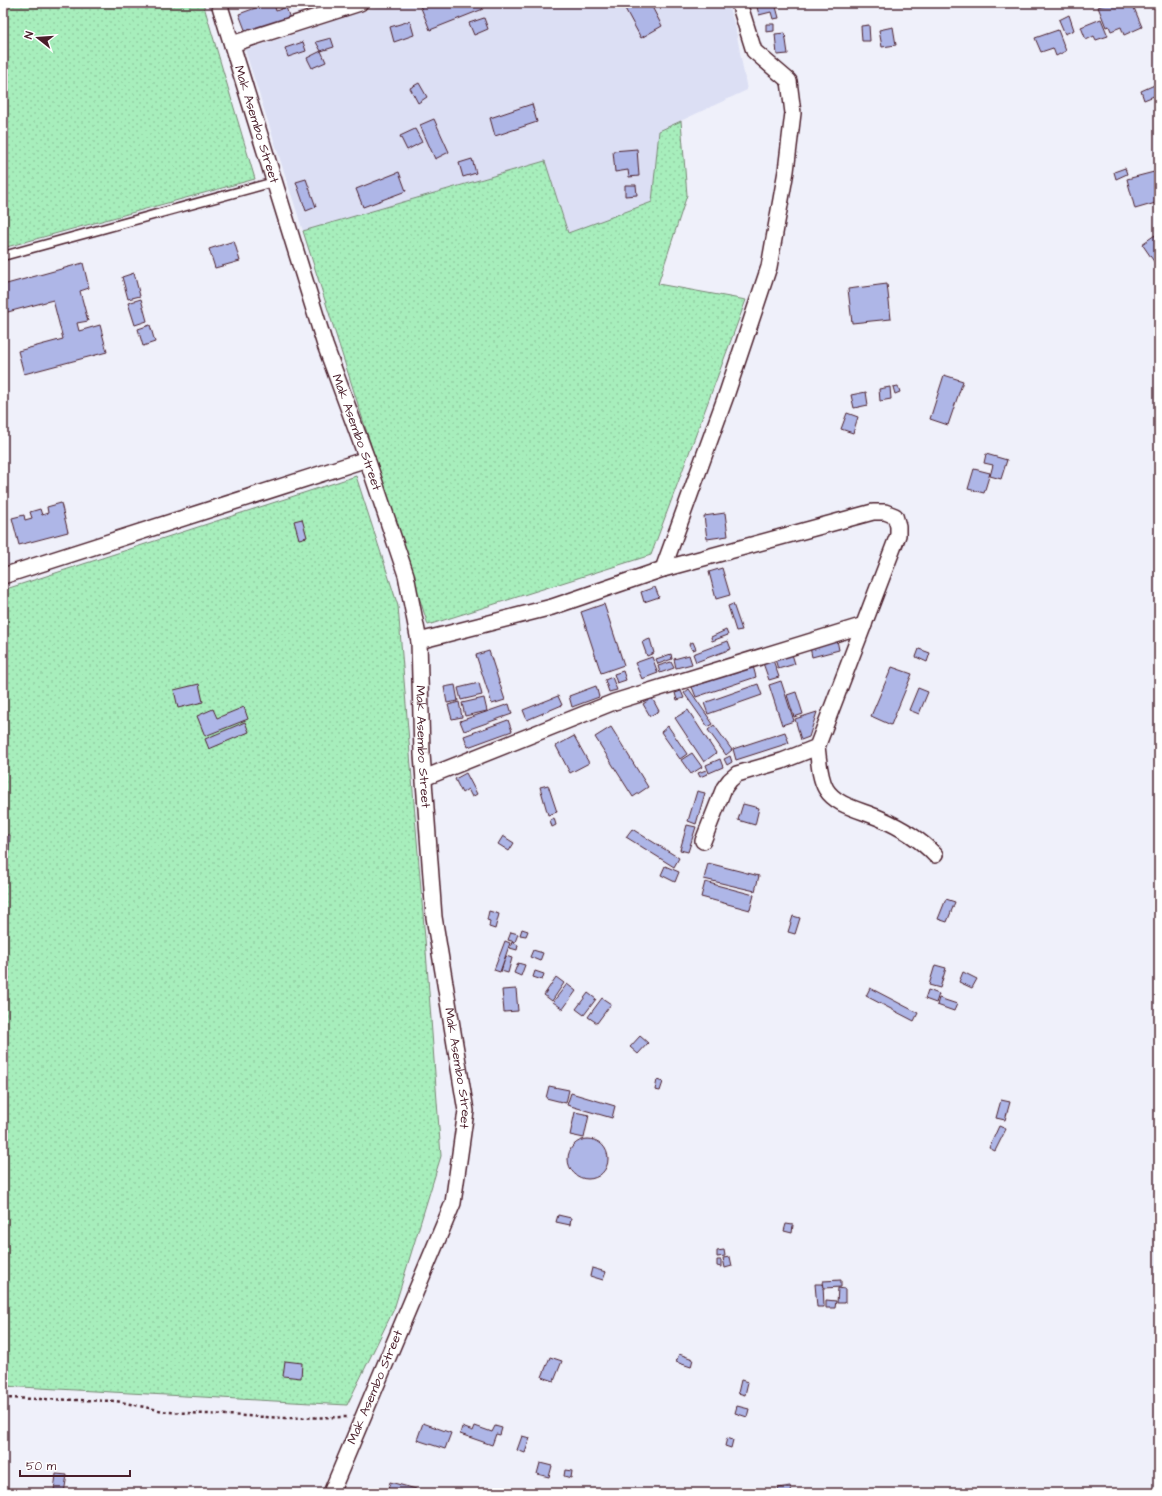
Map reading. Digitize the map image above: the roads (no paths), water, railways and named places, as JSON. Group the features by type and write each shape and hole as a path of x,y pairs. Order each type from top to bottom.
{"street":[{"name":"Mak Asembo Street","path":"219,3 325,345 367,459 406,575 420,641 424,778 434,917 466,1111 453,1203 331,1493"},
{"path":"232,44 360,3"},
{"path":"663,569 727,393 769,267 786,171 794,113 789,81 754,51 739,3"},
{"path":"3,576 367,459"},
{"path":"420,641 552,606 663,569 873,512 885,512 895,516 898,526 898,535 817,747 820,771 826,789 838,802 880,818 913,836 935,855"},
{"path":"424,778 614,702 864,625"},
{"path":"703,841 724,788 737,774 817,747"}],"lane":[{"path":"3,256 274,182"}]}
